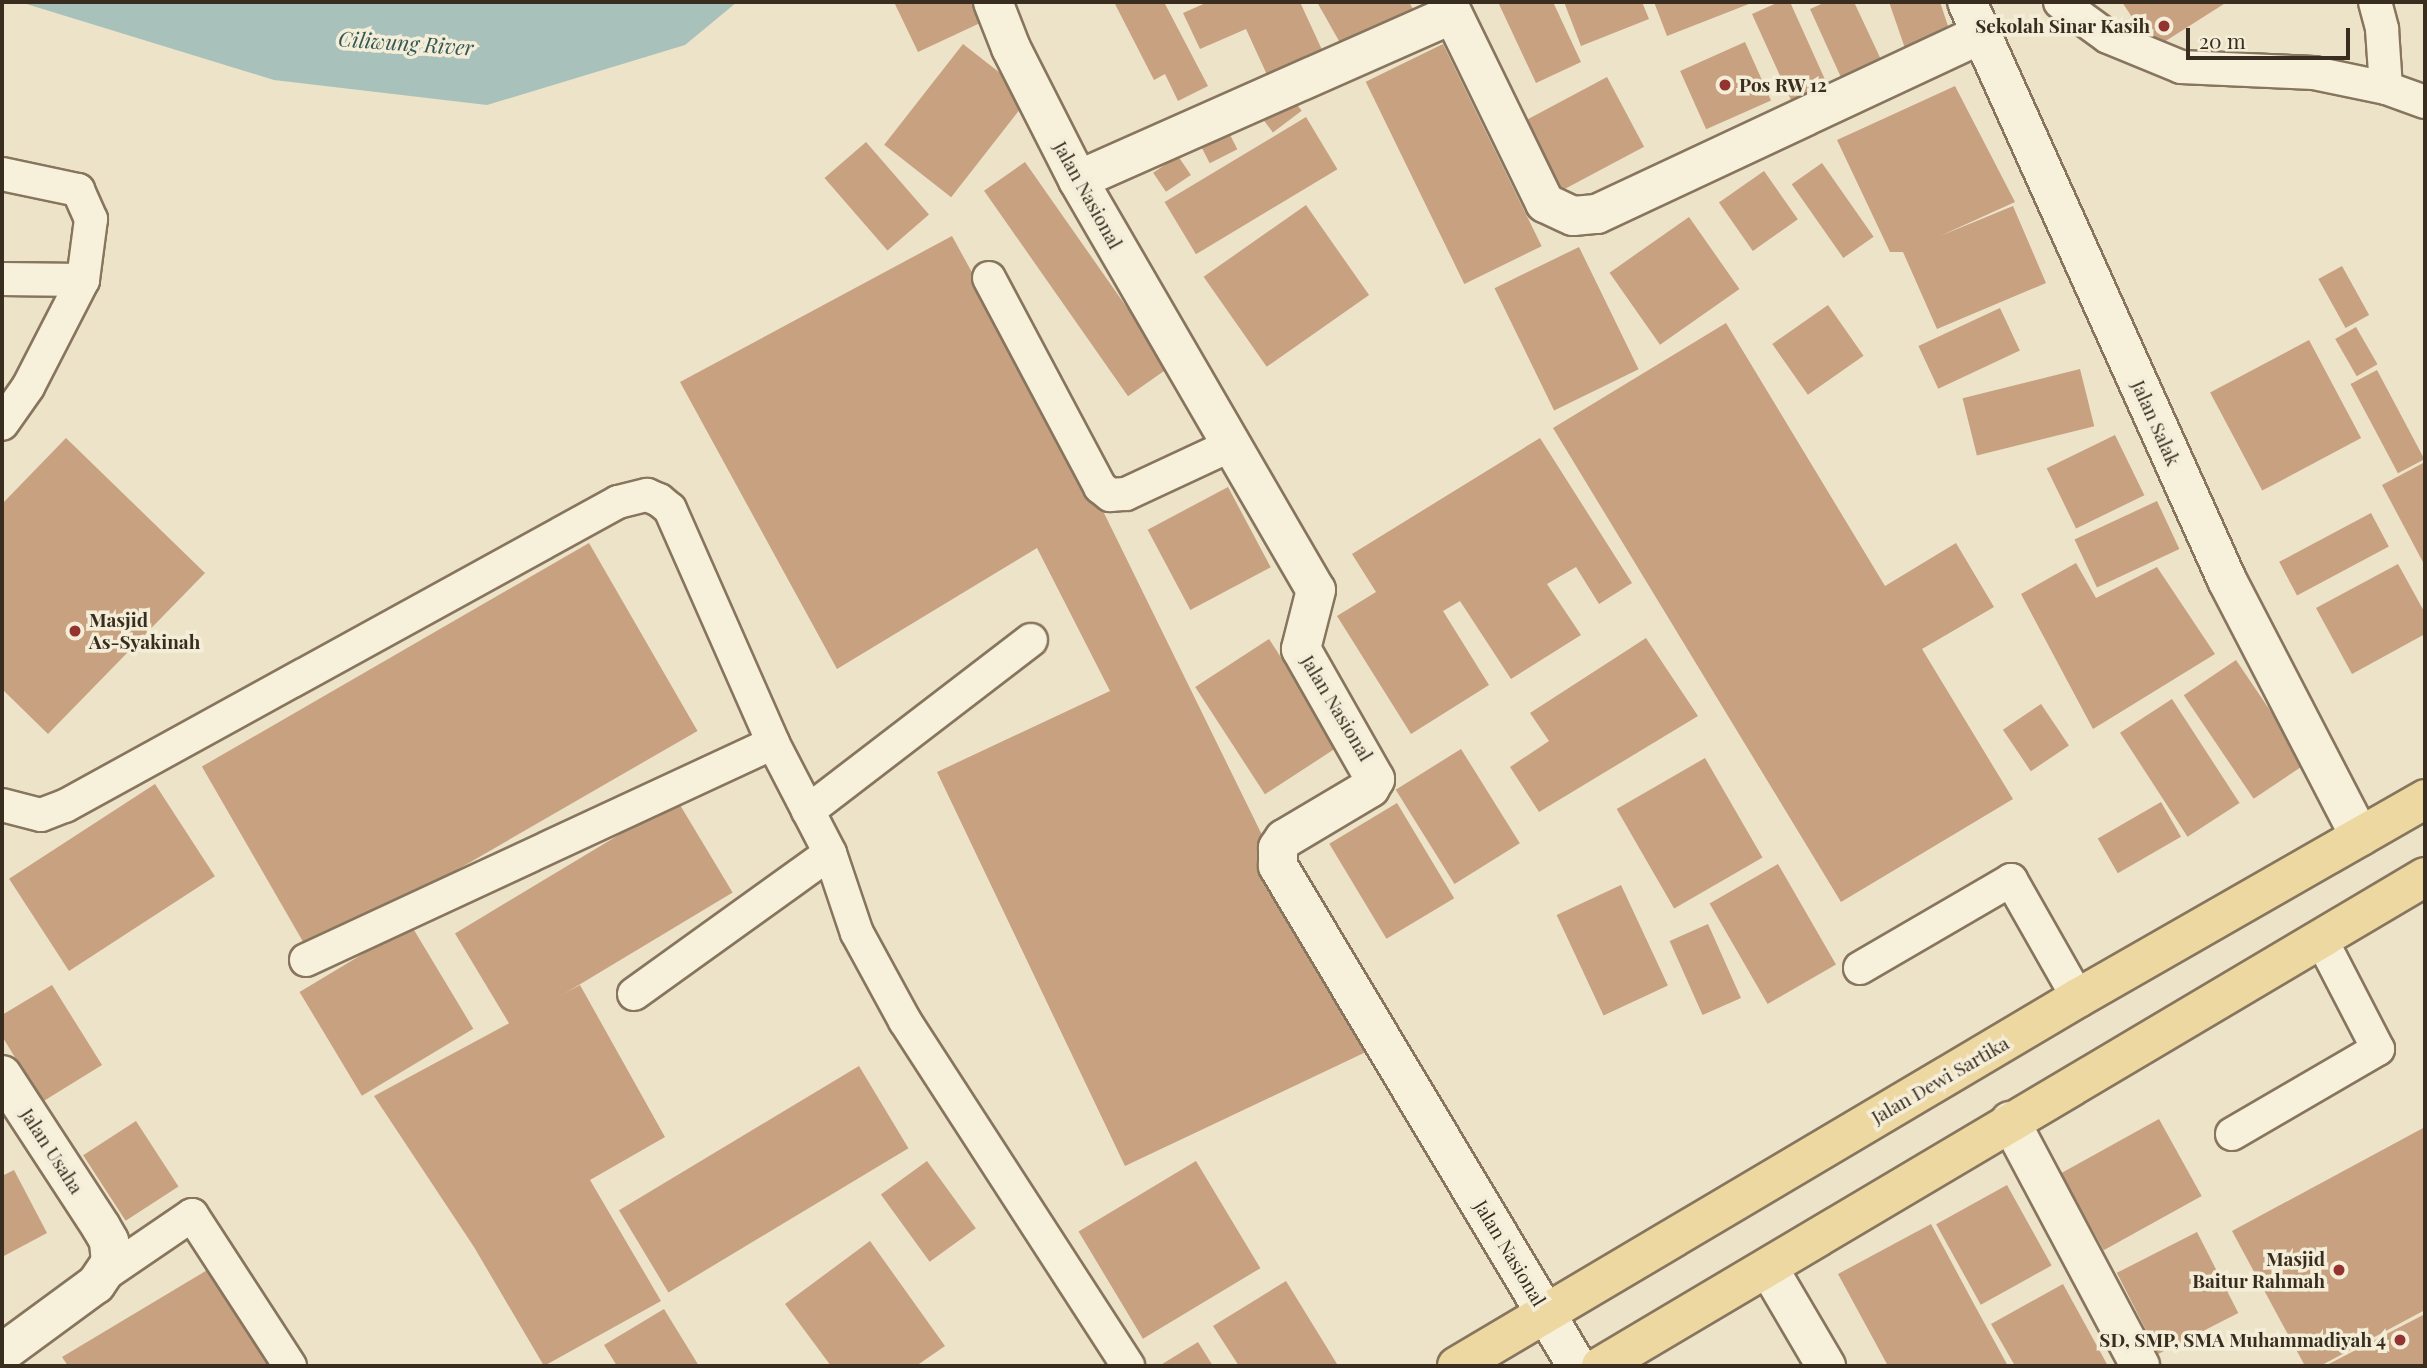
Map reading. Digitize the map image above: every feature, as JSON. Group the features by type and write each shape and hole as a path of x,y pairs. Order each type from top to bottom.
{"main road":[{"name":"Jalan Dewi Sartika","path":"1457,1366 2078,998 2425,799"},
{"path":"1601,1366 1769,1269 2010,1121 2425,877"}],"street":[{"name":"Jalan Nasional","path":"993,2 1011,48 1078,180 1316,590 1301,649 1375,779 1370,788 1284,839 1278,848 1278,866 1577,1366"},
{"path":"1078,180 1450,8 1545,203 1573,216 1597,214 1974,18"},
{"name":"Jalan Salak","path":"1974,18 2227,580 2360,837"},
{"name":"Jalan Usaha","path":"2,1075 109,1241 107,1273"},
{"path":"2010,1121 2140,1366"},
{"path":"1769,1269 1826,1366"},
{"path":"2,1353 107,1273"}],"lane":[{"path":"2060,2 2108,37 2181,67 2314,73 2386,88 2425,102"},
{"path":"2375,2 2382,29 2386,88"},
{"path":"2,174 78,190 91,219 83,280 15,387 2,424"},
{"path":"989,278 1100,487 1110,495 1126,494 1231,445"},
{"path":"2,279 83,280"},
{"path":"2,805 41,815 65,806 618,502 647,495 670,509 773,743 830,853 857,933 905,1021 1128,1366"},
{"path":"808,811 1031,640"},
{"path":"306,960 773,743"},
{"path":"634,994 830,853"},
{"path":"1860,968 2011,880 2078,998"},
{"path":"2232,1134 2378,1049 2320,937"},
{"path":"107,1273 192,1215 290,1366"}],"water":[{"name":"Ciliwung River","path":"20,2 737,2 685,45 487,105 274,80"}],"building":[{"path":"894,2 986,2 993,17 918,52"},
{"path":"1114,2 1164,2 1208,86 1178,101 1165,74 1154,80"},
{"path":"1208,2 1300,2 1323,52 1268,77 1246,29 1200,49 1183,13"},
{"path":"1317,2 1409,2 1413,9 1343,48"},
{"path":"1498,2 1553,2 1581,62 1536,83"},
{"path":"1564,2 1642,2 1649,19 1581,46"},
{"path":"1654,2 1754,2 1667,36"},
{"path":"1779,2 1790,2 1827,84 1791,100 1752,14"},
{"path":"1826,2 1854,2 1884,66 1844,84 1810,9"},
{"path":"1889,2 1940,2 1953,41 1908,57"},
{"name":"Sekolah Sinar Kasih","path":"2122,2 2227,2 2153,49"},
{"name":"Pos RW 12","path":"1745,42 1771,100 1706,129 1680,71"},
{"path":"963,44 1030,96 951,197 884,145"},
{"path":"1443,44 1542,246 1464,284 1366,82"},
{"path":"1607,77 1644,147 1557,193 1520,123"},
{"path":"1955,86 2015,202 1940,236 2013,206 2046,283 1937,329 1903,252 1890,252 1837,140"},
{"path":"1286,90 1302,111 1273,132 1257,112"},
{"path":"1306,117 1337,169 1196,254 1165,202"},
{"path":"1226,127 1237,149 1210,163 1198,141"},
{"path":"866,142 929,214 887,251 824,178"},
{"path":"1178,156 1191,175 1166,192 1153,173"},
{"path":"1025,162 1169,368 1128,396 984,191"},
{"path":"1822,163 1874,237 1843,258 1792,184"},
{"path":"1764,171 1798,219 1753,251 1719,203"},
{"path":"1306,205 1369,295 1267,367 1204,277"},
{"path":"1689,217 1739,289 1660,345 1610,273"},
{"path":"952,236 1105,515 1368,1051 1125,1166 937,772 1110,691 1037,548 837,669 680,382"},
{"path":"1579,247 1639,369 1554,410 1495,288"},
{"path":"2342,266 2369,315 2346,328 2318,279"},
{"path":"1828,305 1864,356 1808,395 1772,344"},
{"path":"2000,308 2020,351 1938,389 1918,346"},
{"path":"1726,323 1885,586 1956,543 1994,607 1922,649 2013,799 1841,902 1553,428"},
{"path":"2356,327 2378,364 2357,376 2335,339"},
{"path":"2309,340 2361,438 2262,491 2210,393"},
{"path":"2080,369 2094,426 1977,456 1963,398"},
{"path":"2377,370 2424,459 2398,473 2351,384"},
{"path":"2115,435 2144,495 2076,529 2047,468"},
{"name":"Masjid As-Syakinah","path":"66,438 205,573 48,734 2,689 2,504"},
{"path":"1540,438 1632,583 1599,604 1576,567 1547,584 1581,635 1511,679 1460,601 1443,611 1489,685 1411,734 1337,616 1376,592 1352,554"},
{"path":"2425,462 2425,566 2382,485"},
{"path":"1228,487 1271,567 1190,610 1148,530"},
{"path":"2157,501 2179,549 2097,587 2075,539"},
{"path":"2371,513 2389,547 2297,595 2279,562"},
{"path":"589,543 698,731 310,954 202,766"},
{"path":"2076,563 2096,598 2157,567 2215,654 2093,729 2021,594"},
{"path":"2398,564 2425,613 2425,634 2352,674 2316,608"},
{"path":"1646,638 1698,716 1539,812 1510,767 1549,741 1530,713"},
{"path":"1269,639 1339,746 1265,794 1195,687"},
{"path":"2236,660 2306,764 2254,799 2184,695"},
{"path":"2172,699 2240,803 2188,837 2120,733"},
{"path":"2041,704 2069,745 2031,771 2003,730"},
{"path":"1461,749 1520,843 1455,884 1396,790"},
{"path":"1705,758 1762,858 1674,909 1617,809"},
{"path":"155,784 215,876 69,971 9,879"},
{"path":"677,800 733,893 511,1026 455,933"},
{"path":"2161,802 2181,837 2118,873 2098,838"},
{"path":"1397,803 1454,898 1386,939 1329,844"},
{"path":"1778,864 1836,964 1768,1004 1710,904"},
{"path":"1621,885 1668,986 1604,1016 1557,915"},
{"path":"1708,924 1741,998 1703,1015 1670,941"},
{"path":"411,925 473,1029 362,1096 300,992"},
{"path":"52,985 102,1065 42,1102 2,1036 2,1015"},
{"path":"580,985 665,1137 590,1180 661,1301 544,1366 474,1247 374,1096"},
{"path":"859,1066 908,1148 668,1292 619,1210"},
{"path":"2159,1119 2202,1196 2104,1250 2061,1173"},
{"path":"136,1121 178,1186 126,1221 83,1155"},
{"name":"Masjid Baitur Rahmah","path":"2425,1127 2425,1310 2320,1366 2305,1366 2232,1231"},
{"path":"927,1161 976,1228 930,1262 881,1195"},
{"path":"1196,1161 1260,1268 1143,1339 1079,1232"},
{"path":"14,1170 47,1233 2,1257 2,1176"},
{"path":"2007,1185 2052,1265 1981,1305 1936,1224"},
{"path":"1931,1224 2008,1366 1888,1366 1838,1274"},
{"path":"2197,1232 2238,1313 2158,1354 2117,1273"},
{"path":"870,1241 945,1346 916,1366 831,1366 785,1304"},
{"path":"214,1266 275,1366 68,1366 62,1357"},
{"path":"1286,1281 1337,1364 1239,1366 1213,1326"},
{"path":"2063,1284 2108,1366 2015,1366 1991,1324"},
{"path":"664,1309 699,1366 617,1366 604,1345"},
{"name":"SD, SMP, SMA Muhammadiyah 4","path":"2425,1314 2425,1366 2325,1366"},
{"path":"1198,1342 1213,1366 1159,1366"}],"place":[{"name":"Sekolah Sinar Kasih","path":"2164,26"},
{"name":"Pos RW 12","path":"1725,85"},
{"name":"Masjid As-Syakinah","path":"75,631"},
{"name":"Masjid Baitur Rahmah","path":"2339,1270"},
{"name":"SD, SMP, SMA Muhammadiyah 4","path":"2400,1340"}]}
